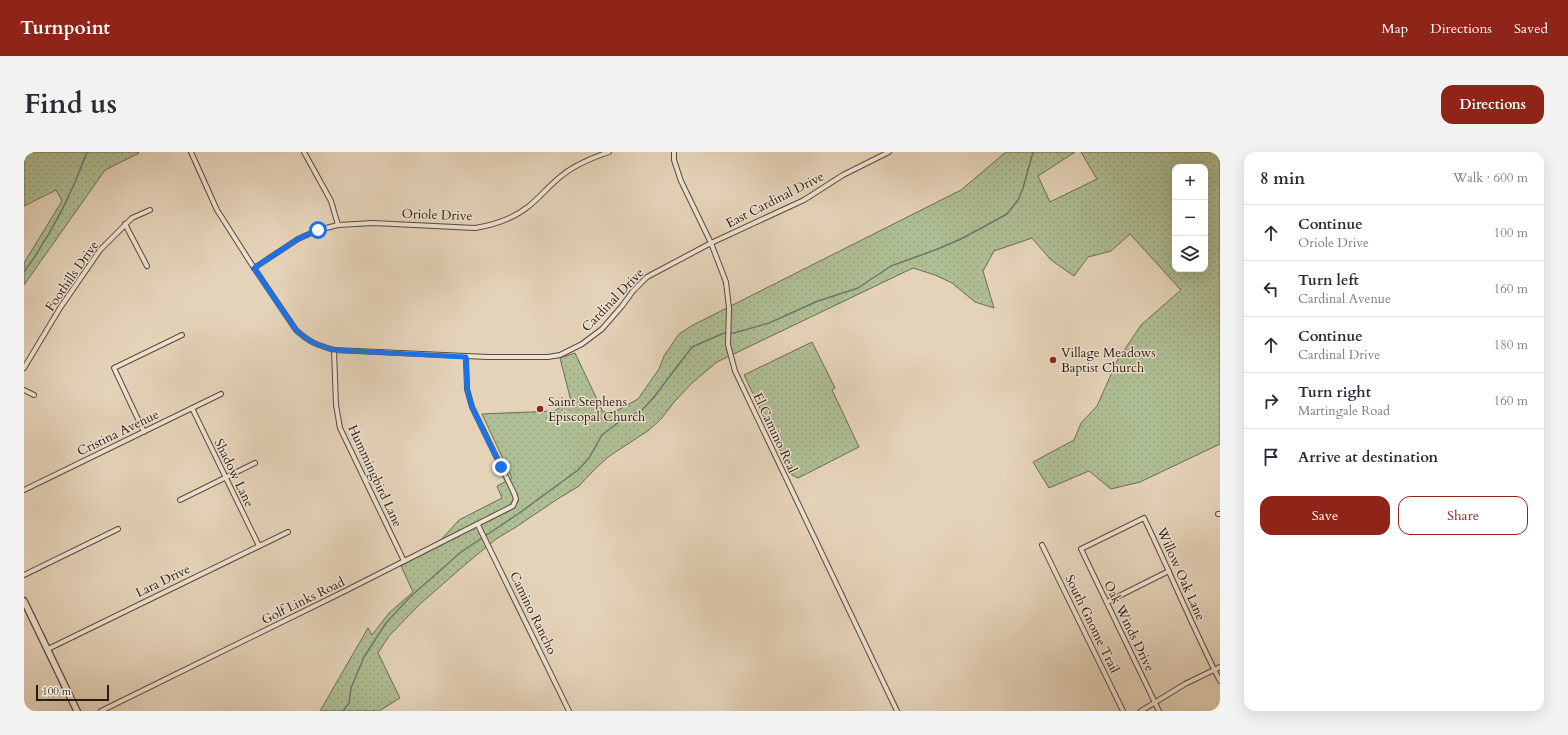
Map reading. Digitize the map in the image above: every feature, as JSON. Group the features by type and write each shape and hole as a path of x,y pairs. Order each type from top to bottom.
{"street":[{"name":"Cardinal Drive","path":"191,152 217,210 286,316 304,338 313,344 334,350 466,357 548,357 560,355 574,349 602,329 633,291 647,277 711,243"},
{"path":"304,152 331,201 338,225"},
{"name":"Oriole Drive","path":"254,268 298,239 318,230 338,225 373,223 475,228 490,226 518,214 529,206 559,177 570,170 590,159 609,152"},
{"name":"El Camino Real","path":"674,152 674,160 681,182 711,243 726,282 729,308 728,337 731,358 735,371 897,711"},
{"name":"East Cardinal Drive","path":"711,243 804,200 843,175 889,152"},
{"name":"Foothills Drive","path":"24,368 60,308 100,250 132,218 150,210"},
{"path":"125,224 147,266"},
{"path":"144,432 114,368 182,335"},
{"name":"Hummingbird Lane","path":"334,350 336,405 340,428 404,561"},
{"name":"Golf Links Road","path":"101,711 478,525 513,506 516,499 514,493 472,407 467,389 466,357"},
{"path":"24,390 34,395"},
{"name":"Cristina Avenue","path":"24,490 221,394"},
{"name":"Shadow Lane","path":"192,408 259,546"},
{"path":"180,500 255,463"},
{"name":"Oak Winds Drive","path":"1144,518 1081,549 1159,711"},
{"name":"Willow Oak Lane","path":"1144,518 1196,634 1220,681"},
{"name":"Camino Rancho","path":"478,525 569,711"},
{"path":"24,575 118,529"},
{"name":"Lara Drive","path":"48,649 288,532"},
{"name":"South Gnome Trail","path":"1042,545 1123,711"},
{"path":"1107,602 1169,571"},
{"path":"24,601 77,711"},
{"path":"1141,711 1184,684 1220,667"}],"green space":[{"path":"24,152 139,153 105,170 24,285 24,263 62,201 56,190 24,206"},
{"path":"1006,152 1075,152 1038,176 1050,202 1097,179 1081,152 1220,152 1220,444 1140,482 1111,489 1089,471 1049,488 1033,462 1074,440 1081,423 1097,406 1117,361 1141,325 1181,290 1130,234 1111,251 1088,257 1074,276 1051,260 1032,238 994,251 983,271 994,308 975,302 952,283 935,275 913,268 717,362 692,383 661,419 649,430 608,457 579,486 496,539 419,605 389,636 378,653 400,698 379,711 320,711 368,628 372,635 389,613 413,592 401,566 439,542 459,520 502,498 497,486 512,478 482,414 554,411 571,401 560,358 575,353 603,412 618,410 638,399 659,369 664,356 679,334 693,325 961,190"},
{"path":"812,342 835,388 832,390 859,447 798,478 792,475 744,375"}],"waterway":[{"path":"24,272 60,215 87,152"},
{"path":"343,711 349,703 351,688 364,657 386,623 410,597 461,552 518,514 578,470 589,458 602,435 619,422 642,410 654,397 692,347 724,333 734,333 769,323 818,301 858,288 891,266 961,239 1007,214 1018,200 1033,152"}],"place":[{"name":"Village Meadows Baptist Church","path":"1053,360"},
{"name":"Saint Stephens Episcopal Church","path":"540,409"}],"route":[{"path":"318,230 298,239 254,268 296,330 313,344 334,350 466,357 467,389 472,407 501,467"}]}
